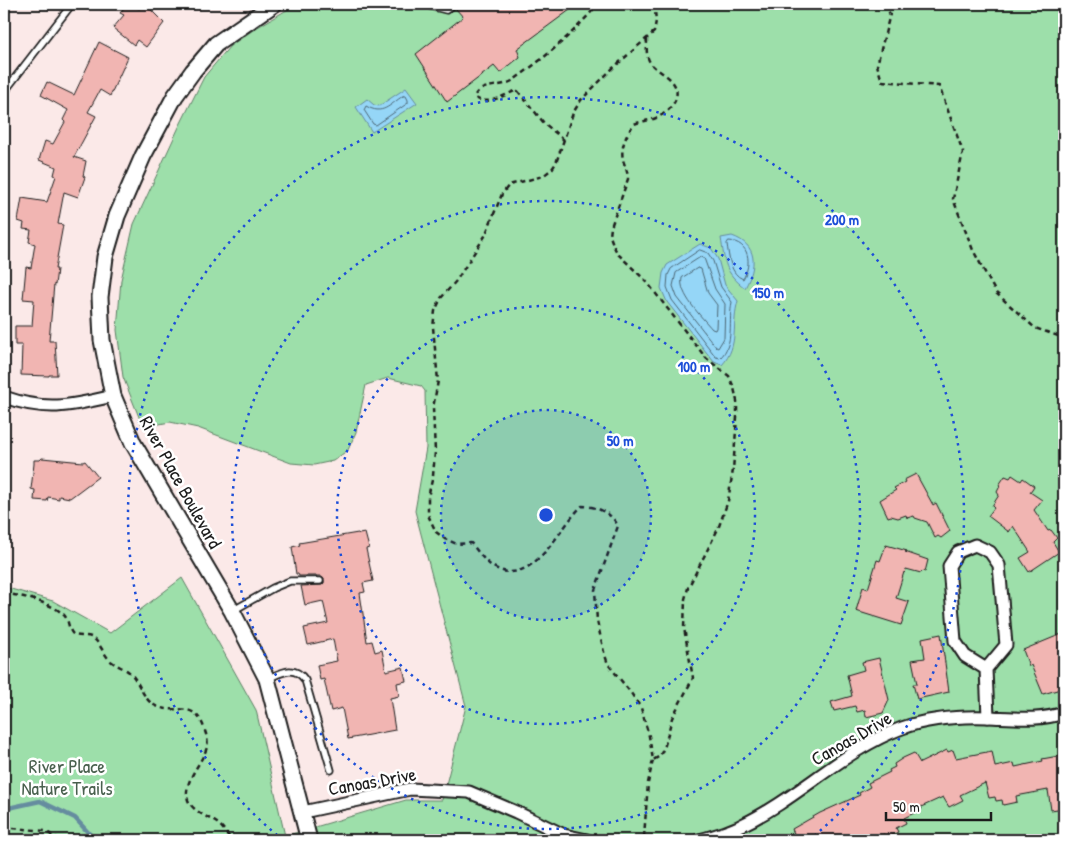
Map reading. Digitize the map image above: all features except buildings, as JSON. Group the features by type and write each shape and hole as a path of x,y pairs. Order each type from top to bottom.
{"street":[{"name":"River Place Boulevard","path":"274,4 216,44 175,96 143,156 116,216 106,256 100,297 102,340 113,396 133,443 232,611 267,679 310,840"},
{"path":"4,397 24,404 43,407 69,406 113,396"},
{"path":"986,669 965,656 956,641 948,566 958,552 975,545 990,552 999,565 1004,607 1006,645 986,669 988,717"},
{"name":"Canoas Drive","path":"699,840 742,825 763,814 858,750 902,728 937,719 988,717 1033,720 1064,713"},
{"name":"Canoas Drive","path":"303,812 417,788 469,792 564,835 587,840"}],"lane":[{"path":"4,98 8,87 72,4"},
{"path":"422,4 446,10 454,5"},
{"path":"232,611 273,588 290,581 320,580"},
{"path":"267,679 294,670 305,680 331,770"}],"path":[{"path":"564,140 544,123 517,90 491,101 478,100 474,97 476,92 482,88 509,82 544,56 572,32 598,4"},
{"path":"644,837 648,783 653,760 641,708 608,664 597,621 595,590 618,526 615,520 600,509 582,506 570,518 558,537 537,561 521,570 510,572 492,566 471,543 457,544 445,539 436,532 428,516 428,497 433,476 435,452 433,408 438,381 433,327 435,311 441,298 456,281 485,236 505,190 509,185 543,176 552,169 556,163 573,113 581,100 613,68 654,32 656,11 651,4"},
{"path":"884,4 890,14 877,64 882,81 939,86 964,152 953,199 973,250 996,293 1035,328 1064,338"},
{"path":"647,39 647,57 651,64 677,87 678,96 674,104 665,112 655,118 634,124 625,139 622,154 623,163 628,172 628,179 611,227 610,236 618,254 646,280 706,358 729,376 734,388 737,417 733,470 726,508 718,529 688,588 685,600 684,628 693,678 672,718 666,745 660,756 653,760"},
{"path":"4,594 18,596 57,610 65,616 72,633 88,635 94,639 111,662 128,671 153,704 170,710 192,710 197,715 203,724 208,746 190,781 187,794 188,800 194,808 219,824 232,840"},
{"path":"4,829 46,831 58,840"}],"green space":[{"name":"River Place Nature Trails","path":"297,4 1064,4 1064,840 4,840 4,587 53,601 110,633 182,578 256,710 285,836 406,800 442,800 466,706 415,511 426,448 425,391 421,386 388,378 366,385 356,432 348,450 333,461 314,465 291,463 198,428 170,422 143,427 123,377 117,330 121,280 134,224 179,127 204,77 230,46"}],"water":[{"path":"406,88 417,103 372,132 356,107 367,99 374,105 379,106"},
{"path":"732,236 747,245 753,257 752,272 745,288 729,272 725,261 721,238"},
{"path":"700,244 711,248 718,259 725,285 738,301 731,350 722,365 714,362 667,302 661,288 663,273 667,265"}],"waterway":[{"path":"4,809 40,801 75,818 95,840"}]}
